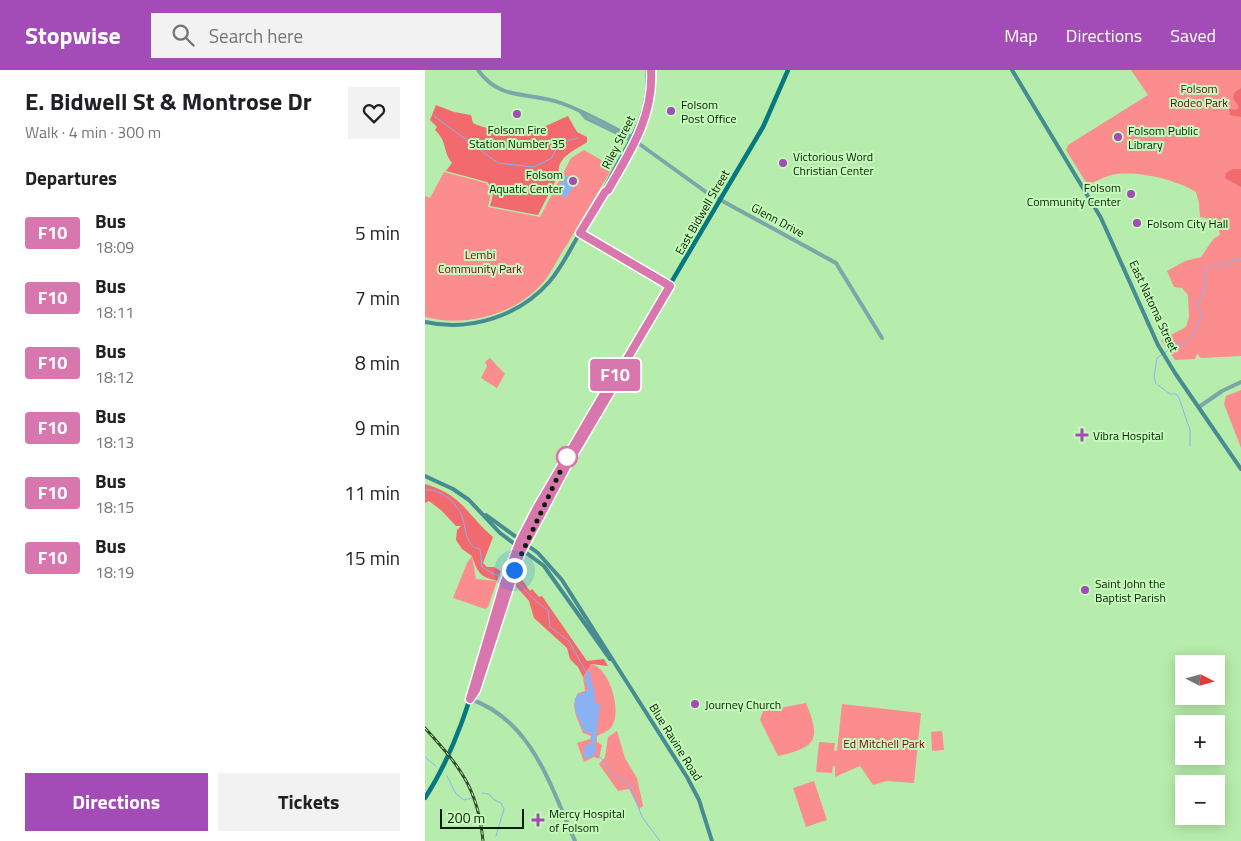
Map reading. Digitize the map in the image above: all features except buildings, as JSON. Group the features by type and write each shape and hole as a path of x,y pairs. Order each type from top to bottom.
{"main road":[{"name":"Riley Street","path":"425,322 460,324 484,321 514,310 531,299 551,280 635,141 649,107 649,70"},
{"name":"East Bidwell Street","path":"521,545 768,118 788,70"},
{"name":"East Natoma Street","path":"1013,70 1113,242 1158,345 1241,469"},
{"name":"East Bidwell Street","path":"470,699 476,690 489,651 505,583 521,545 545,494 622,363 626,361"},
{"path":"598,414 610,384"},
{"path":"552,494 551,490 561,467"},
{"name":"Blue Ravine Road","path":"425,476 453,489 486,515 493,526 551,566 605,646 611,660"},
{"path":"539,516 547,497 545,494"},
{"name":"Blue Ravine Road","path":"521,545 557,581 611,660 691,785 712,841"},
{"name":"East Bidwell Street","path":"425,798 445,764 470,699 509,587 511,572"},
{"path":"557,581 569,590"},
{"path":"592,634 605,646"}],"street":[{"name":"Glenn Drive","path":"478,70 491,84 504,92 517,96 559,102 601,121 635,141 706,192 838,264 882,338"},
{"name":"Glenn Drive","path":"581,112 586,118 635,141"},
{"path":"586,118 601,121"},
{"path":"1199,407 1230,386 1241,382"},
{"path":"470,699 501,715 529,743 544,770 575,841"}],"green space":[{"name":"Folsom Rodeo Park","path":"1131,70 1241,70 1241,356 1201,358 1197,354 1195,359 1175,360 1161,340 1186,327 1189,317 1188,295 1182,288 1174,287 1167,271 1185,261 1201,257 1214,238 1220,235 1218,227 1214,228 1214,220 1200,217 1196,192 1177,183 1155,177 1132,174 1112,175 1087,184 1066,150 1068,145 1148,95"},
{"name":"Lembi Community Park","path":"584,150 613,167 549,275 535,291 507,309 491,315 457,321 425,317 425,196 430,198 444,172 486,183 490,192 488,207 540,217 571,158"},
{"path":"490,358 505,374 497,388 481,378 487,366 485,362"},
{"path":"1241,390 1241,448 1224,404 1226,396"},
{"path":"472,556 476,579 497,581 488,607 485,609 453,598 467,563"},
{"path":"591,664 598,667 609,682 613,692 616,712 611,728 597,736 597,742 602,745 599,759 594,757 584,762 577,743 590,739 591,736 583,733 575,713 574,703 578,693 585,691 583,677"},
{"path":"806,703 813,726 814,734 812,740 801,749 778,756 760,720 763,711"},
{"name":"Ed Mitchell Park","path":"842,704 921,713 914,783 887,781 873,785 860,766 835,777 835,766 833,766 832,773 816,772 819,742 835,743 834,750 837,751"},
{"path":"617,731 625,758 637,778 643,806 639,809 629,789 618,791 599,764 605,757 608,737"},
{"path":"942,731 944,750 932,751 931,732"},
{"path":"814,781 827,820 806,827 793,788"}],"shaded area":[{"path":"1241,88 1241,117 1230,115 1229,109 1236,110 1239,107 1233,98 1235,92"},
{"path":"436,105 454,112 471,115 473,123 480,126 513,132 537,129 568,116 577,132 587,137 587,142 568,155 561,163 559,174 538,215 490,206 493,193 487,182 446,171 452,163 442,139 435,130 437,127 430,120"},
{"path":"1233,169 1241,169 1241,187 1225,178 1226,173"},
{"path":"425,484 438,488 456,500 493,537 483,563 487,567 494,567 501,571 497,581 480,573 472,556 462,549 456,540 457,530 461,526 456,526 429,501 425,503"},
{"path":"518,574 530,591 532,589 539,597 542,596 587,661 604,659 608,666 591,664 583,677 578,667 570,659 567,648 534,618 529,601 515,585"}],"water":[{"path":"566,175 576,182 566,198 556,192"},
{"path":"587,671 590,672 594,691 594,703 597,702 600,705 595,746 597,748 593,756 586,759 583,754 585,746 591,743 591,733 584,732 575,710 575,699 578,694 584,693 588,689 585,681"}],"waterway":[{"path":"434,116 498,163 534,167 552,158 558,143 578,138"},
{"path":"1156,384 1154,377 1157,358 1176,345 1186,343 1193,335 1201,316 1198,304 1205,288 1205,270 1209,266 1222,265 1241,258"},
{"path":"1158,385 1170,394 1176,394 1179,398 1190,430 1190,446"},
{"path":"425,490 436,491 442,494 456,506 462,516 467,537 474,547 480,549 482,567 493,574 504,577"},
{"path":"513,580 517,581 531,597 548,610 550,627 569,641 587,674"},
{"path":"593,753 600,757 612,773 630,785 642,817 660,841"},
{"path":"425,757 436,766"},
{"path":"447,776 456,794 464,800 472,798"},
{"path":"482,793 489,794 493,799 501,803 504,809 496,836"}],"railway":[{"path":"425,728 457,767 472,792 481,823 483,841"}],"bus line":[{"name":"F10","path":"626,365 566,467 520,554 474,696 470,699 504,584 520,541 571,449 670,286 580,233 638,138 650,103 651,70"}],"place":[{"name":"Folsom Post Office","path":"671,111"},
{"name":"Folsom Fire Station Number 35","path":"517,114"},
{"name":"Folsom Public Library","path":"1118,137"},
{"name":"Victorious Word Christian Center","path":"783,163"},
{"name":"Folsom Aquatic Center","path":"573,181"},
{"name":"Folsom Community Center","path":"1131,194"},
{"name":"Folsom City Hall","path":"1137,223"},
{"name":"Vibra Hospital","path":"1082,435"},
{"name":"Saint John the Baptist Parish","path":"1085,590"},
{"name":"Journey Church","path":"695,704"},
{"name":"Mercy Hospital of Folsom","path":"538,820"}],"route":[{"path":"514,570 520,554 552,494 551,490 567,457"}]}
